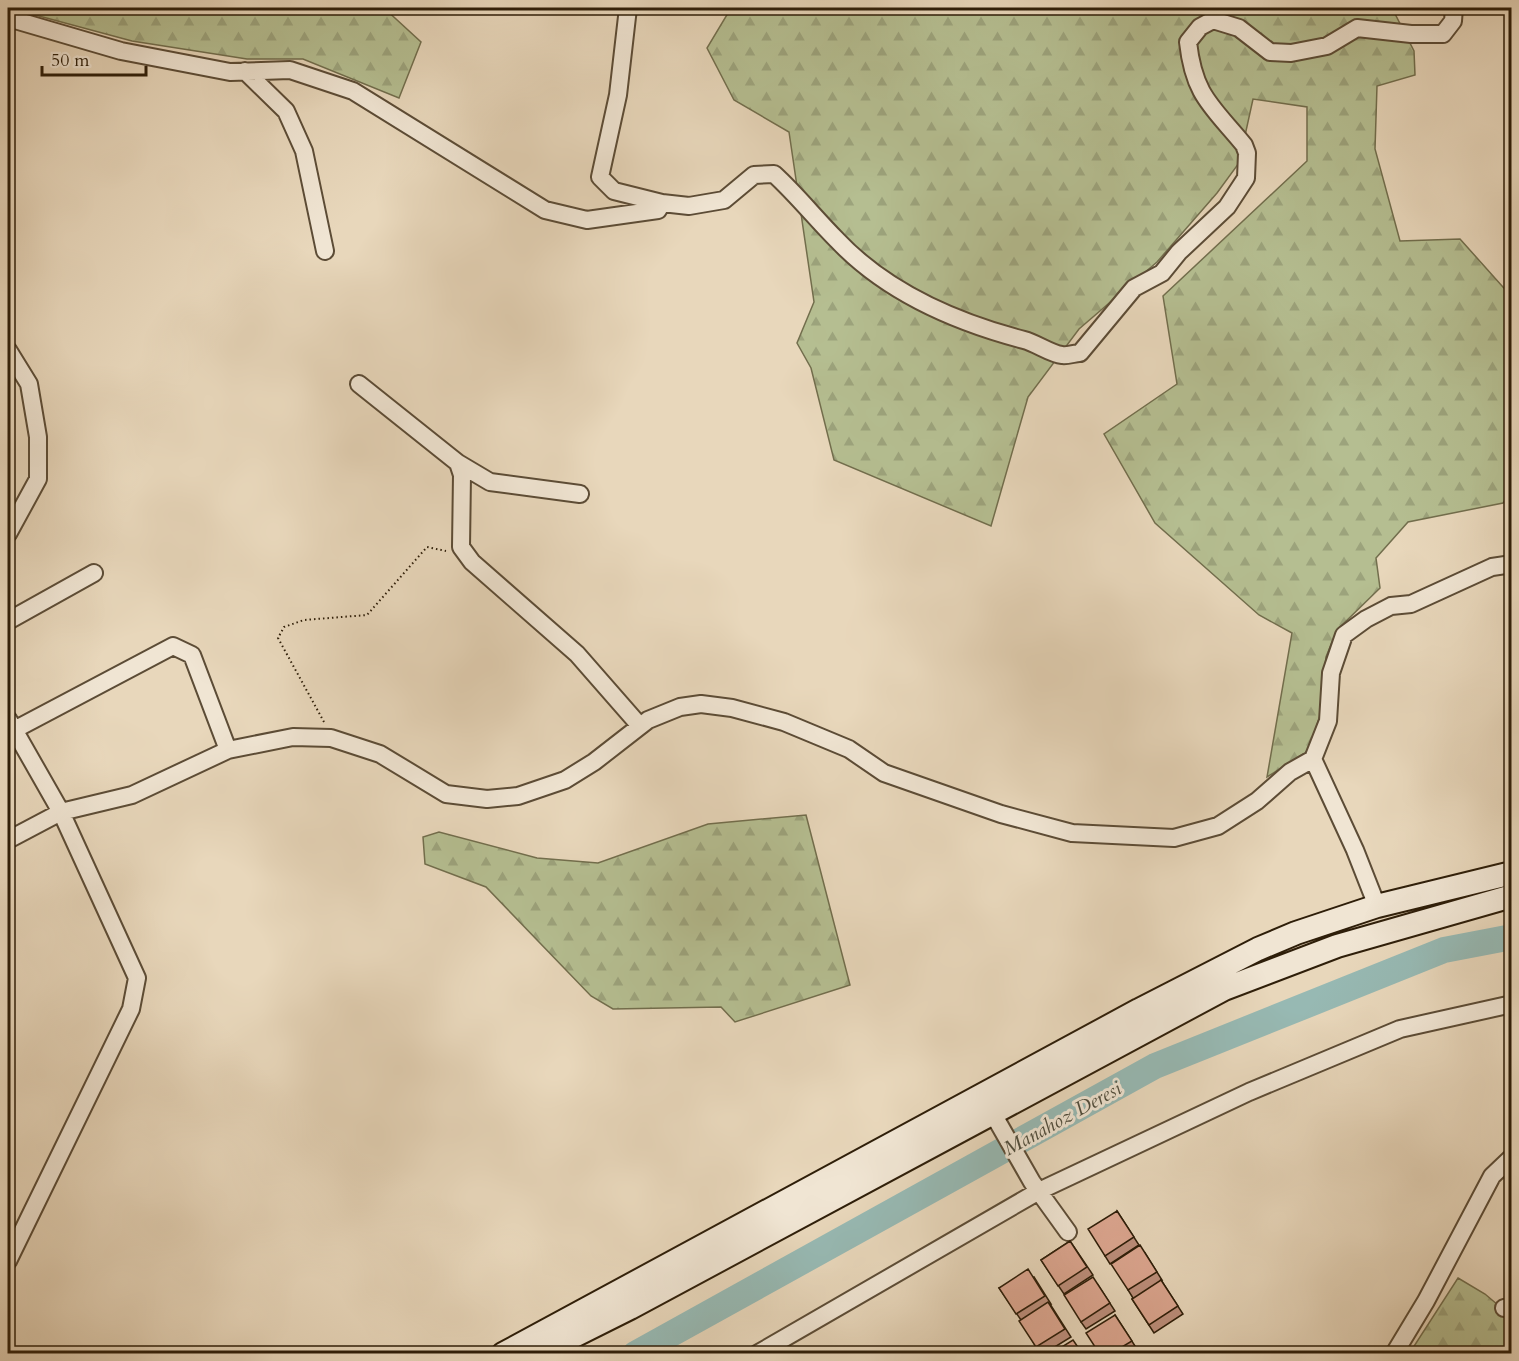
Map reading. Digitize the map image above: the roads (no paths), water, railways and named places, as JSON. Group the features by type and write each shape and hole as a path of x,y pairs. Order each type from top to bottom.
{"main road":[{"path":"503,1353 1207,974 1296,933 1377,906 1512,873"},
{"path":"538,1353 630,1308 994,1116 1224,989 1337,946 1512,896"}],"street":[{"path":"628,8 618,95 600,177 614,191 662,203 689,206 724,200 754,175 774,174 801,198 837,241 877,275 915,301 1006,335 1040,344 1062,356 1080,353 1134,288 1162,273 1179,252 1227,207 1246,178 1247,153 1244,145 1202,97 1191,67 1188,42 1200,27 1213,20 1239,28 1270,52 1291,53 1327,46 1358,28 1411,34 1443,34 1453,21 1454,8"},
{"path":"8,18 121,51 230,72 290,69 353,91 545,210 587,220 658,210 662,203"},
{"path":"245,71 286,111 304,151 326,251"},
{"path":"8,350 29,384 38,437 38,479 8,534"},
{"path":"359,384 458,463 490,482 580,494"},
{"path":"458,463 462,475 461,547 577,654 640,726"},
{"path":"8,840 61,812 132,795 228,750 293,737 326,738 380,754 446,794 487,799 518,796 565,780 594,762 640,726 680,707 701,704 732,708 784,722 849,749 884,773 1001,814 1072,833 1174,838 1218,826 1257,801 1290,772 1313,759 1328,721 1331,674 1344,635 1366,619 1391,606 1411,604 1492,567 1512,564"},
{"path":"8,621 94,573"},
{"path":"8,1262 131,1009 137,978 61,812 11,724 173,646 192,655 228,750"},
{"path":"1313,759 1355,850 1377,906"},
{"path":"757,1353 1036,1186 1249,1092 1400,1029 1512,1004"},
{"path":"994,1116 1036,1186 1068,1232"},
{"path":"1394,1353 1426,1301 1492,1176 1512,1157"}],"waterway":[{"name":"Manahoz Deresi","path":"635,1354 1155,1066 1444,950 1512,937"}]}
